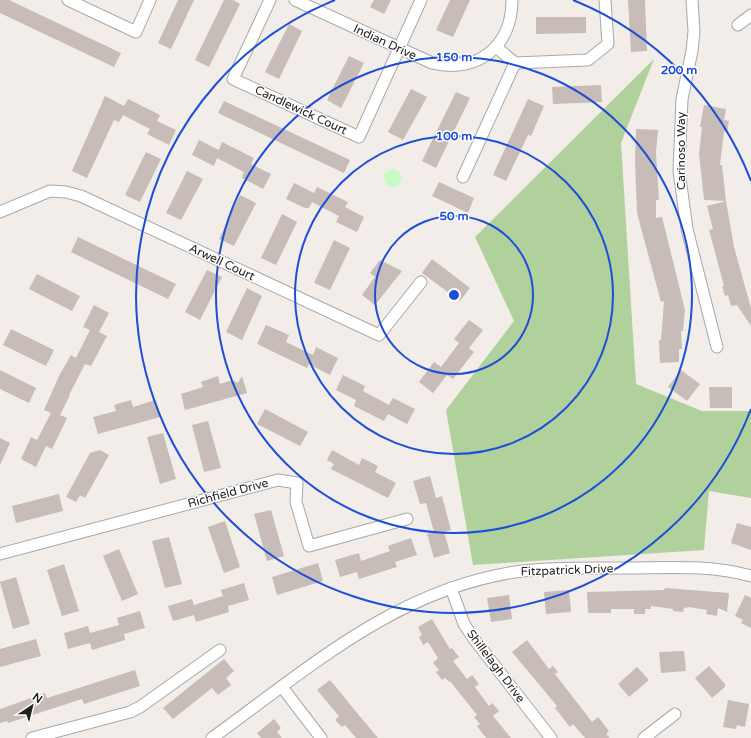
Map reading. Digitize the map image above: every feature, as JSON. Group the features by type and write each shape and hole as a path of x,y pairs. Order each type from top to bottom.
{"street":[{"path":"68,0 136,32 150,0"},
{"name":"Candlewick Court","path":"270,0 233,78 359,137 399,48"},
{"name":"Indian Drive","path":"295,0 432,63 445,66 473,63 486,56 496,47 504,37 508,26 512,0"},
{"path":"399,48 420,0"},
{"path":"496,47 515,63 588,60 608,44 605,0"},
{"name":"Carinoso Way","path":"692,0 694,31 692,51 682,99 679,171 687,229 717,347"},
{"path":"738,25 751,15"},
{"path":"463,177 515,63"},
{"name":"Arwell Court","path":"0,212 50,191 66,192 81,196 379,335 421,282"},
{"name":"Richfield Drive","path":"0,554 278,480 297,483 296,502 309,546 407,519"},
{"name":"Fitzpatrick Drive","path":"212,738 366,628 408,605 451,588 522,571 555,568 715,569 751,576"},
{"name":"Shillelagh Drive","path":"451,588 464,624 551,738"},
{"path":"32,738 130,712 140,707 220,650"},
{"path":"282,688 321,738"},
{"path":"644,738 675,714"}],"green space":[{"path":"654,59 621,143 636,384 702,411 751,411 751,498 709,491 704,550 473,565 446,410 514,321 475,237"},
{"path":"389,169 397,169 402,174 400,185 397,187 389,187 384,182 384,174"}],"building":[{"path":"0,0 9,0 121,53 114,67 0,13"},
{"path":"178,0 194,0 171,49 158,43"},
{"path":"224,0 233,0 240,4 209,67 195,60"},
{"path":"374,0 391,0 384,14 370,7"},
{"path":"450,0 470,0 453,37 436,30"},
{"path":"628,0 645,0 647,51 631,52"},
{"path":"536,17 586,17 586,33 536,34"},
{"path":"289,24 302,31 279,79 265,72"},
{"path":"349,56 364,63 341,108 327,100"},
{"path":"601,85 602,102 553,104 552,87"},
{"path":"411,89 427,97 403,140 388,132"},
{"path":"456,92 470,98 436,168 422,161"},
{"path":"105,96 124,106 128,99 160,115 157,121 176,130 169,145 147,134 150,129 123,115 119,122 114,120 87,178 72,171"},
{"path":"528,99 544,106 531,136 528,135 506,181 493,175"},
{"path":"224,101 350,160 344,173 218,113"},
{"path":"704,105 726,109 724,120 729,121 727,132 724,131 720,165 722,165 726,201 704,200 699,153 702,127 700,127"},
{"path":"636,129 658,130 656,153 659,200 656,200 656,218 662,217 685,310 683,331 681,331 682,349 679,349 679,362 660,363 659,340 661,340 664,301 661,302 637,213 635,161"},
{"path":"199,140 219,150 222,142 254,158 251,164 271,174 263,189 242,178 244,172 217,158 214,166 192,155"},
{"path":"146,152 161,159 140,202 125,195"},
{"path":"187,171 203,179 181,220 166,213"},
{"path":"439,182 474,198 468,213 432,196"},
{"path":"294,183 314,193 317,187 348,202 345,207 364,217 357,232 336,222 339,216 312,202 309,208 305,208 286,199"},
{"path":"240,195 256,203 234,246 219,239"},
{"path":"726,201 734,247 751,308 751,326 737,305 731,306 728,295 725,296 722,286 724,286 709,230 713,229 707,206"},
{"path":"282,214 297,222 276,265 261,258"},
{"path":"78,237 176,284 168,299 71,252"},
{"path":"334,240 350,248 330,290 314,283"},
{"path":"432,259 470,288 460,301 422,273"},
{"path":"380,260 402,271 375,305 362,295 375,277 370,273"},
{"path":"207,270 222,277 200,320 185,312"},
{"path":"37,274 80,296 72,311 29,289"},
{"path":"247,288 262,296 242,340 226,332"},
{"path":"94,305 109,313 99,332 107,336 91,366 85,364 60,415 67,418 52,449 46,446 36,467 21,459 31,437 37,440 51,413 44,410 59,376 71,355 76,358 90,330 83,327"},
{"path":"469,320 483,330 469,348 474,352 453,379 447,375 433,393 419,382 434,362 441,367 459,343 454,339"},
{"path":"266,325 289,335 286,342 313,355 316,347 338,358 330,375 309,364 307,368 257,344"},
{"path":"11,329 54,350 46,366 3,345"},
{"path":"0,370 36,388 29,403 0,389"},
{"path":"681,370 700,384 687,401 668,387"},
{"path":"343,375 365,386 363,391 389,405 393,398 415,409 407,424 388,414 384,421 354,406 356,400 336,390"},
{"path":"218,376 220,384 232,380 238,383 242,376 247,393 185,410 181,394 203,387 201,382"},
{"path":"709,387 732,387 732,408 710,408"},
{"path":"131,400 133,407 155,400 160,417 98,434 93,417 116,411 114,405"},
{"path":"265,409 308,432 300,446 257,424"},
{"path":"208,421 221,468 204,472 192,425"},
{"path":"163,433 176,479 160,484 147,437"},
{"path":"0,438 10,443 0,465"},
{"path":"100,450 109,455 85,498 80,495 76,502 66,497 90,453"},
{"path":"332,450 359,465 362,458 378,466 375,472 396,483 388,498 331,469 334,464 327,460"},
{"path":"430,476 436,498 442,496 451,530 444,532 450,553 434,558 427,534 434,532 426,503 420,504 413,481"},
{"path":"59,494 63,511 16,523 12,506"},
{"path":"271,510 284,556 267,561 254,514"},
{"path":"225,521 240,567 224,573 208,527"},
{"path":"737,523 751,527 751,550 731,543"},
{"path":"169,537 182,584 165,588 152,541"},
{"path":"411,538 417,555 395,562 397,567 359,579 357,572 340,577 335,560 359,553 361,561 390,551 388,546"},
{"path":"119,549 138,594 122,601 103,556"},
{"path":"318,563 323,581 277,595 272,577"},
{"path":"64,564 79,611 62,616 47,570"},
{"path":"16,577 30,624 13,629 0,582"},
{"path":"244,583 249,600 228,606 229,612 196,622 194,615 173,621 168,606 192,599 194,605 223,596 221,590"},
{"path":"665,588 729,593 727,612 718,608 717,616 706,614 707,610 689,607 684,608 683,612 651,606 651,609 645,609 645,614 634,614 634,609 611,609 611,613 588,613 587,592 664,590"},
{"path":"569,590 571,612 546,614 544,592"},
{"path":"509,595 512,619 491,622 487,598"},
{"path":"745,595 751,598 751,628 741,623 743,620 735,616"},
{"path":"140,611 145,628 124,634 125,640 92,650 90,643 68,649 64,633 88,626 90,633 119,625 117,618"},
{"path":"432,619 450,649 452,648 459,657 453,661 467,679 472,675 479,684 475,687 489,706 492,703 499,711 493,716 511,738 486,738 477,726 480,724 474,717 477,715 450,681 449,682 445,678 442,680 436,672 439,670 433,663 438,658 428,642 423,645 419,637 422,635 418,627"},
{"path":"36,639 41,656 0,667 0,649"},
{"path":"527,640 549,669 553,666 558,672 555,674 592,722 598,717 609,731 606,734 610,738 585,738 573,724 570,727 555,708 557,706 512,652"},
{"path":"684,651 686,671 661,673 659,652"},
{"path":"224,659 234,671 226,678 231,685 218,695 212,688 173,719 163,708"},
{"path":"709,666 725,684 725,687 712,698 695,678"},
{"path":"637,667 649,680 629,697 618,684"},
{"path":"135,670 140,686 84,704 82,699 8,723 7,721 0,723 0,709 45,693 47,698"},
{"path":"330,680 378,738 356,738 345,725 342,727 335,720 339,716 317,690"},
{"path":"728,700 749,704 745,727 737,725 736,729 723,727"},
{"path":"274,719 281,728 277,732 282,738 261,738 257,733"}]}
